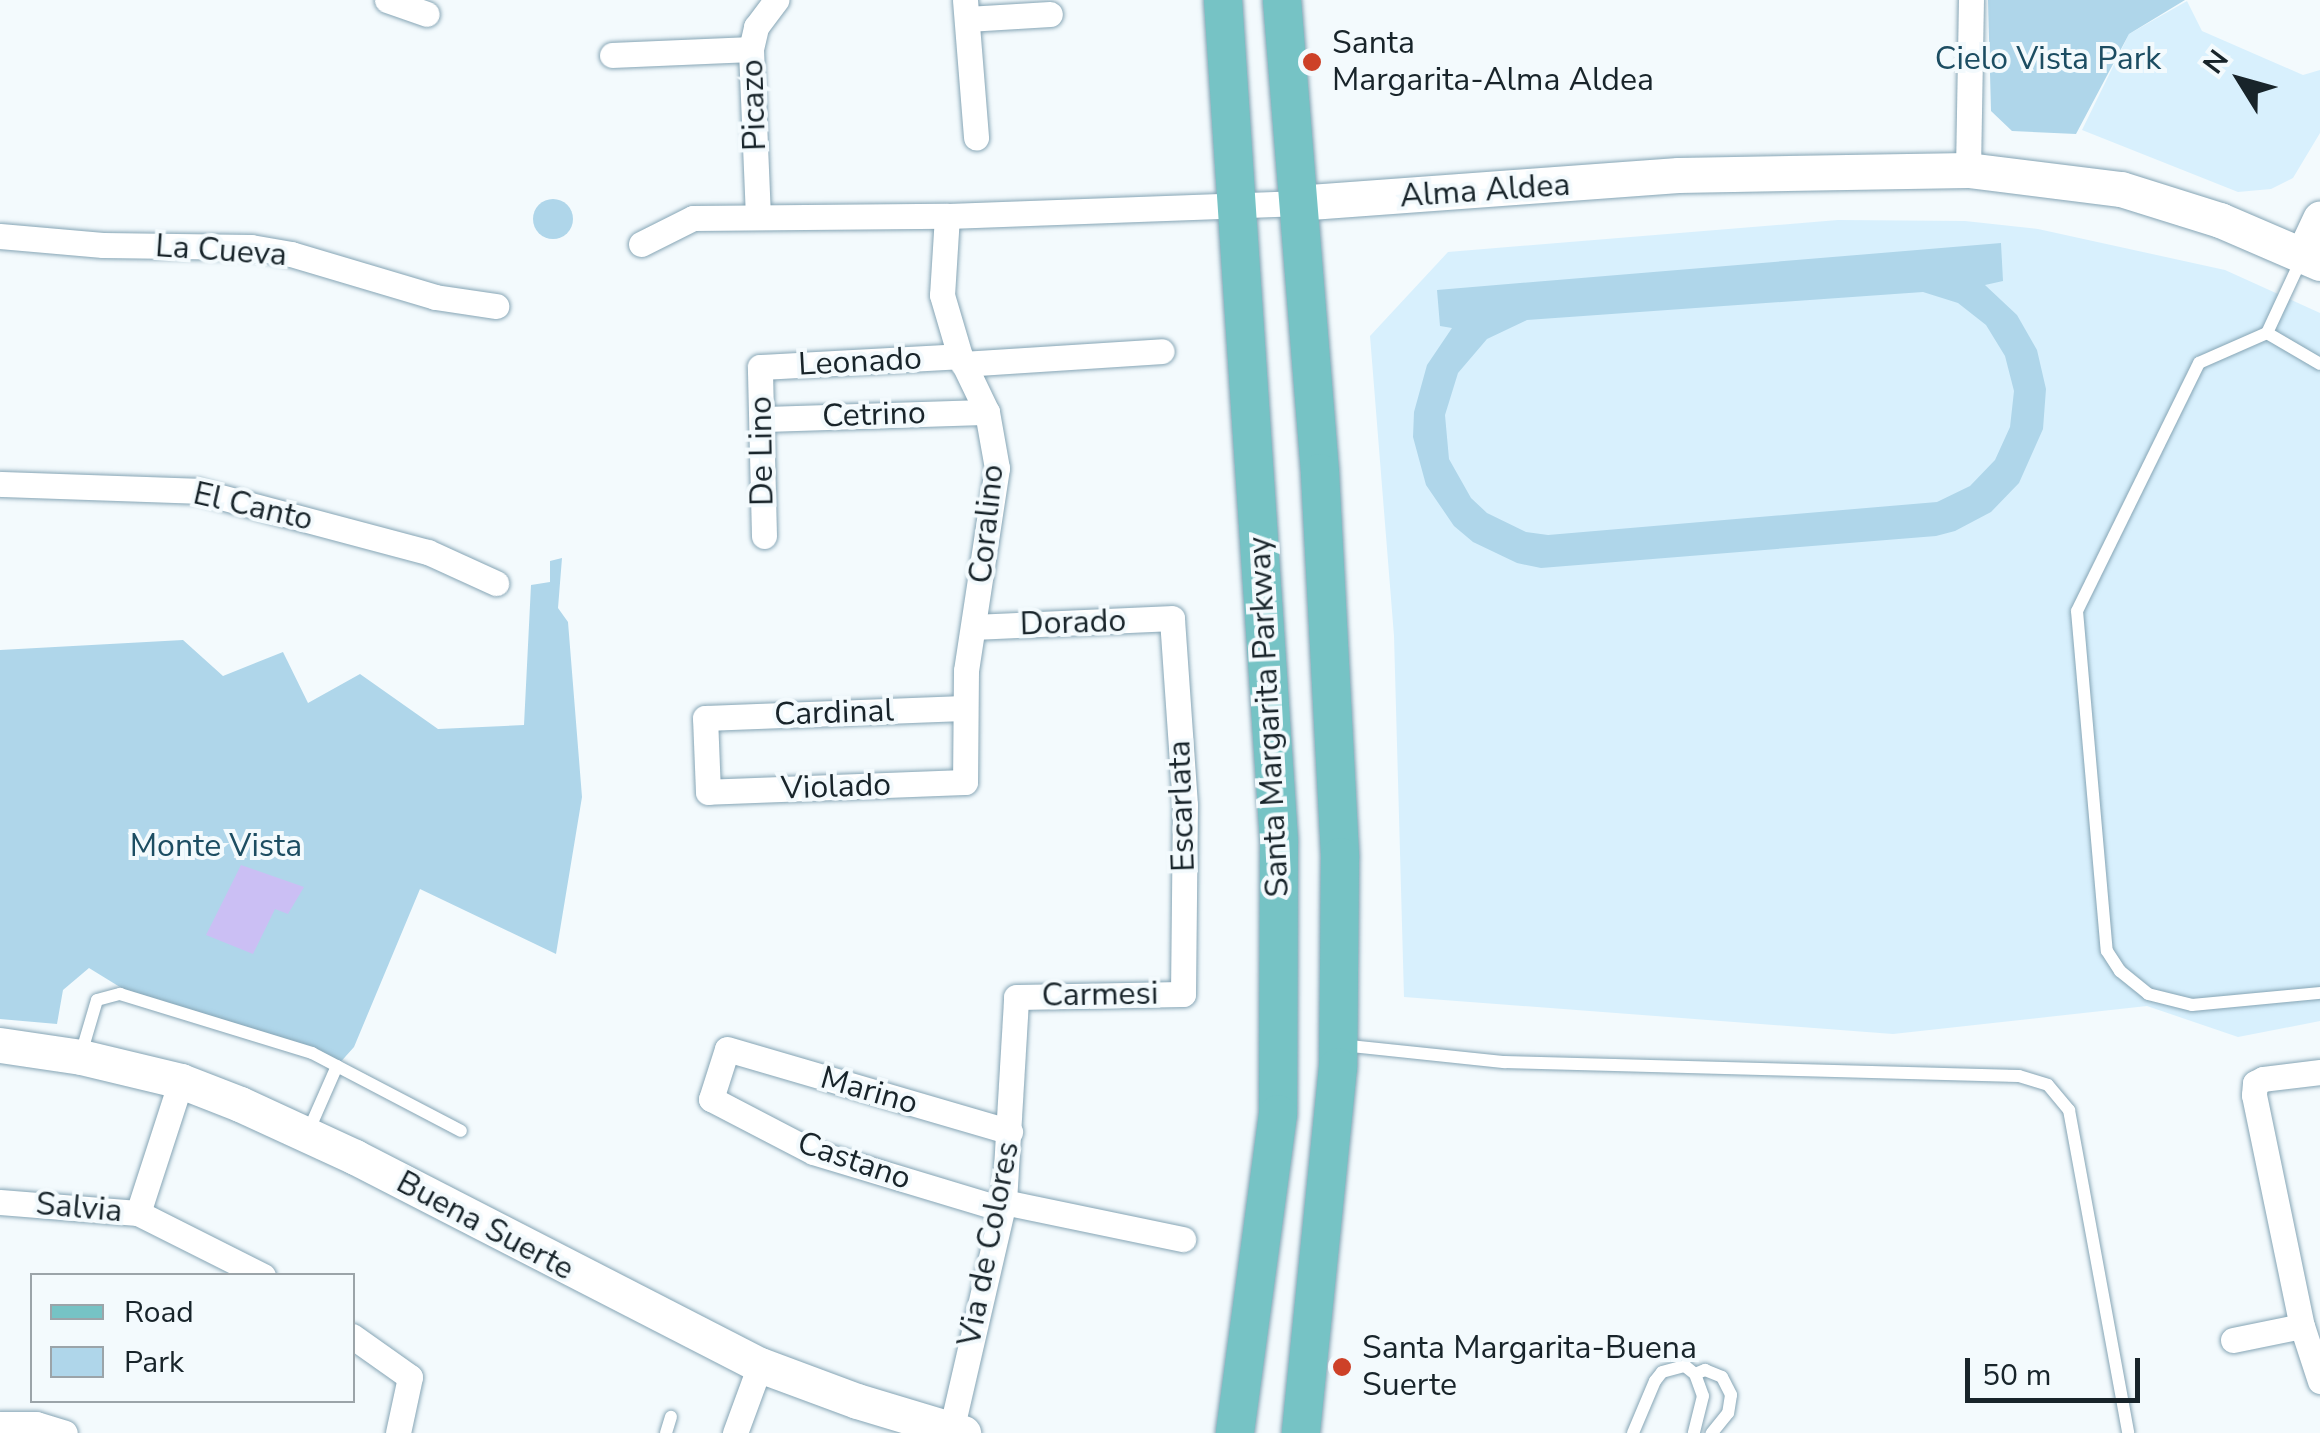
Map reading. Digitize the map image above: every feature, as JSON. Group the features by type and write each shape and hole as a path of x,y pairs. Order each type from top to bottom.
{"main road":[{"name":"Santa Margarita Parkway","path":"1223,0 1279,842 1278,1114 1235,1433"},
{"name":"Santa Margarita Parkway","path":"1282,0 1320,473 1340,857 1338,1045 1323,1251 1301,1433"}],"street":[{"path":"388,0 427,14"},
{"name":"Picazo","path":"758,217 751,50 756,26 776,0"},
{"path":"1968,170 1971,0"},
{"path":"976,138 966,10 1050,14"},
{"path":"612,55 751,50"},
{"name":"Alma Aldea","path":"642,244 693,218 947,216 1296,203 1678,175 1968,170 2121,189 2312,258"},
{"name":"Coralino","path":"947,216 942,295 962,360 987,412 995,442 995,500 964,708 964,782"},
{"path":"2312,258 2320,218"},
{"name":"La Cueva","path":"0,236 103,245 251,247 292,254 435,297 496,306"},
{"name":"Leonado","path":"760,367 1162,351"},
{"name":"De Lino","path":"760,367 764,536"},
{"name":"Cetrino","path":"762,419 987,412"},
{"name":"El Canto","path":"0,484 198,492 428,552 496,583"},
{"name":"Dorado","path":"974,627 1172,618"},
{"name":"Escarlata","path":"1172,618 1186,806 1183,994"},
{"name":"Cardinal","path":"708,792 705,718 964,708"},
{"name":"Violado","path":"708,792 964,782"},
{"name":"Carmesi","path":"1016,997 1183,994"},
{"name":"Via de Colores","path":"957,1432 1003,1205 1016,997"},
{"name":"Buena Suerte","path":"0,1044 81,1057 181,1081 306,1135 760,1365 957,1432"},
{"name":"Marino","path":"727,1049 1010,1132"},
{"name":"Castano","path":"727,1049 711,1099 813,1152 1003,1205 1184,1240"},
{"path":"2320,1072 2263,1079 2255,1083 2254,1095 2302,1326 2320,1381"},
{"path":"138,1213 181,1081"},
{"name":"Salvia","path":"0,1202 138,1213 257,1273"},
{"path":"2233,1340 2302,1326"},
{"path":"355,1338 410,1377 398,1433"},
{"path":"734,1433 760,1365"},
{"path":"0,1424 36,1424 65,1433"}],"lane":[{"path":"2312,258 2267,333 2199,363 2077,611 2107,951 2120,971 2148,994 2192,1004 2320,993"},
{"path":"2267,333 2320,364"},
{"path":"81,1057 97,1000 120,994 312,1053 461,1131"},
{"path":"1338,1045 1504,1062 2019,1076 2048,1085 2069,1110 2128,1433"},
{"path":"306,1135 337,1066"},
{"path":"1633,1433 1650,1388 1662,1372 1685,1366 1695,1374 1704,1404 1694,1433"},
{"path":"1695,1374 1705,1370 1722,1377 1731,1395 1728,1414 1712,1433"},
{"path":"666,1433 671,1417"}],"shaded area":[{"path":"2187,1 2202,31 2303,75 2320,70 2320,133 2293,178 2271,189 2238,192 2082,130 2129,34"},
{"path":"1838,220 1965,221 2038,229 2225,270 2320,313 2320,1021 2238,1037 2147,1006 1893,1034 1404,997 1394,636 1370,336 1448,252"},
{"path":"241,865 304,887 288,914 275,909 253,954 206,935"}],"green space":[{"name":"Cielo Vista Park","path":"1988,0 2185,0 2129,34 2076,134 2012,131 1991,111"},
{"path":"553,199 567,205 573,219 567,233 553,239 539,233 533,219 539,205"},
{"path":"2001,243 2003,281 1985,285 2017,315 2037,350 2046,389 2043,429 2019,483 1991,512 1955,531 1936,536 1541,568 1517,563 1473,542 1454,526 1426,485 1413,437 1414,412 1427,365 1452,328 1440,326 1437,290","holes":["1923,292 1958,303 1986,325 2005,356 2014,391 2010,427 1995,460 1970,486 1937,502 1548,535 1526,532 1487,513 1471,498 1449,459 1445,415 1458,373 1487,339 1527,320"]},
{"name":"Monte Vista","path":"562,558 558,608 568,622 582,797 556,954 420,889 354,1047 337,1066 141,1000 89,968 63,990 57,1024 0,1019 0,650 183,640 223,676 283,652 308,703 360,674 438,729 524,725 531,585 550,582 550,561"}],"place":[{"name":"Santa Margarita-Alma Aldea","path":"1312,62"},
{"name":"Santa Margarita-Buena Suerte","path":"1342,1367"}]}
